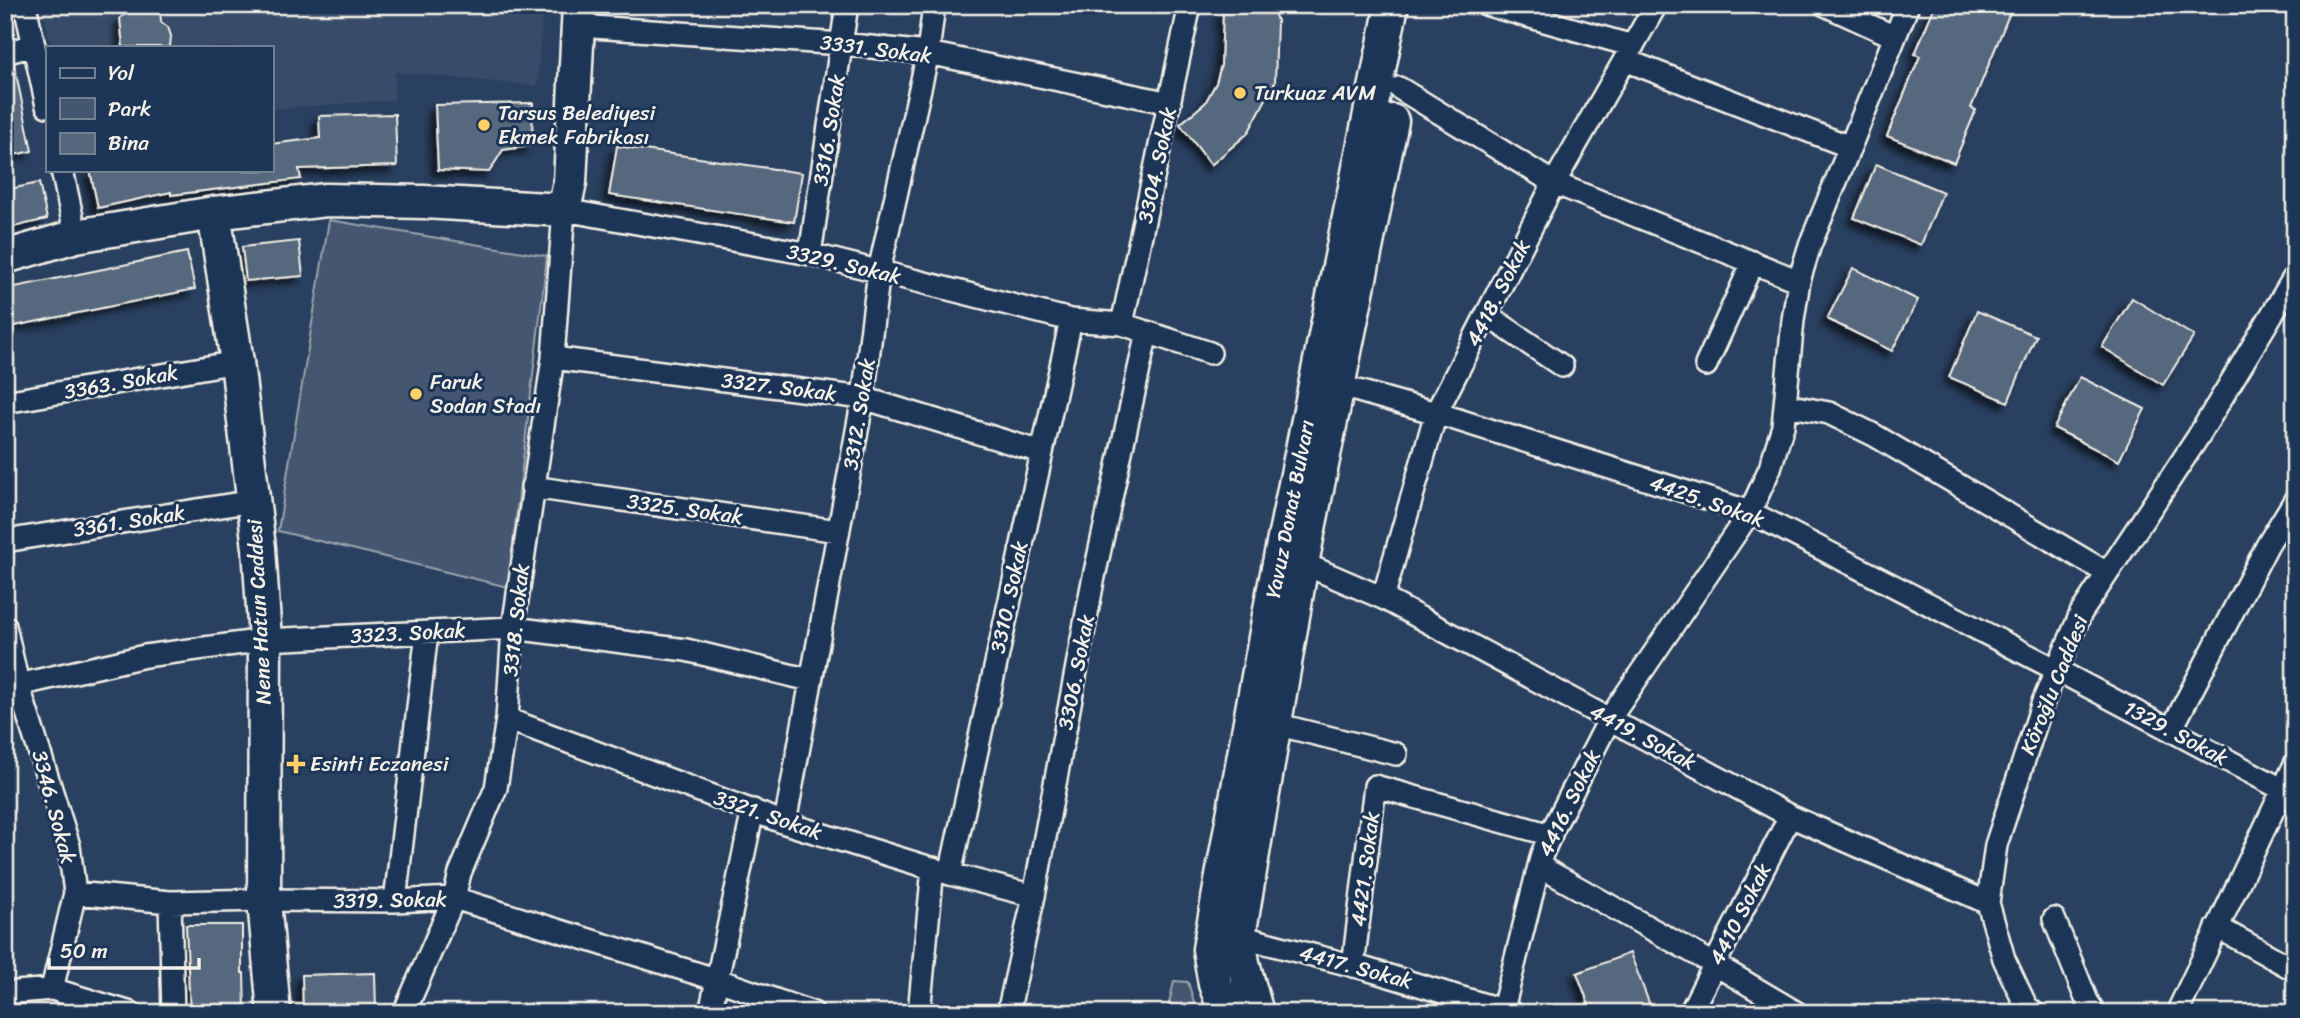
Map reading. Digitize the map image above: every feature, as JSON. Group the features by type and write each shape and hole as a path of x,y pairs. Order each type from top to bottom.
{"street":[{"path":"25,5 46,101"},
{"name":"3316. Sokak","path":"810,254 847,5"},
{"name":"3312. Sokak","path":"785,823 863,398 879,271 928,53 934,5"},
{"name":"3304. Sokak","path":"1122,324 1190,5"},
{"name":"Yavuz Donat Bulvarı","path":"1226,1013 1215,984 1209,949 1273,593 1392,5"},
{"name":"Yavuz Donat Bulvarı","path":"1256,1013 1239,936 1302,563 1399,88 1413,5"},
{"path":"1488,5 1629,53 1850,148"},
{"name":"4418. Sokak","path":"1383,598 1436,413 1554,183 1656,5"},
{"path":"1825,5 1895,37"},
{"name":"4416. Sokak","path":"1507,1011 1539,866 1550,835 1610,718 1750,512 1770,468 1783,426 1799,281 1810,245 1908,5"},
{"path":"5,257 76,236 214,213 326,200 424,202 564,210 570,182 579,15"},
{"name":"3331. Sokak","path":"579,15 928,53 1170,103"},
{"path":"5,53 34,45"},
{"path":"1399,88 1554,183 1799,281"},
{"path":"62,172 76,236"},
{"name":"3329. Sokak","path":"564,210 810,254 1071,320 1122,324 1210,353"},
{"name":"3318. Sokak","path":"404,1013 454,898 460,873 496,788 507,719 513,628 553,358 564,210"},
{"name":"Nene Hatun Caddesi","path":"214,213 237,362 265,640 264,900 274,1013"},
{"path":"1706,365 1753,262"},
{"name":"Köroğlu Caddesi","path":"2034,1013 2026,1006 2004,959 1988,903 1996,845 2043,702 2081,613 2198,437 2293,282"},
{"path":"1486,315 1562,366"},
{"name":"3310. Sokak","path":"919,1013 942,871 1071,320"},
{"name":"3306. Sokak","path":"1008,1013 1034,896 1092,586 1147,332"},
{"name":"3327. Sokak","path":"553,358 863,398 1041,452"},
{"name":"3363. Sokak","path":"5,402 237,362"},
{"name":"4425. Sokak","path":"1337,384 1750,512 2056,670"},
{"path":"1786,405 1829,413 1874,435 2107,573"},
{"name":"3325. Sokak","path":"532,487 838,531"},
{"path":"2171,730 2268,544 2295,500"},
{"name":"3361. Sokak","path":"5,541 253,501"},
{"name":"4419. Sokak","path":"1302,563 1383,598 1790,816 1988,903"},
{"name":"3346. Sokak","path":"5,626 12,686 69,846 75,893 52,989"},
{"name":"3323. Sokak","path":"12,686 145,656 265,640 513,628 686,650 810,680"},
{"path":"395,901 427,632"},
{"name":"1329. Sokak","path":"2056,670 2289,793"},
{"name":"3321. Sokak","path":"507,719 785,823 1034,896"},
{"path":"1275,724 1396,754"},
{"path":"2182,1011 2217,927 2289,793 2295,765"},
{"name":"4421. Sokak","path":"1353,966 1375,786 1550,835"},
{"path":"710,1013 753,810"},
{"name":"4410 Sokak","path":"1689,1013 1790,816"},
{"path":"1539,866 1797,1013"},
{"name":"3319. Sokak","path":"75,893 170,902 395,901 454,898 718,980 813,1013"},
{"path":"170,902 173,1013"},
{"path":"2054,919 2087,1001 2095,1013"},
{"path":"2217,927 2295,970"},
{"name":"4417. Sokak","path":"1239,936 1507,1011"},
{"path":"14,999 52,989 131,1013"}],"shaded area":[{"path":"42,5 543,5 537,86 395,72 394,100 273,109 273,46 51,46"}],"green space":[{"name":"Faruk Sodan Stadı","path":"329,220 547,256 508,587 278,531"},
{"path":"1174,981 1188,982 1197,1013 1167,1013"}],"building":[{"name":"Turkuaz AVM","path":"1236,5 1272,5 1277,21 1275,82 1248,133 1211,165 1180,124 1205,103 1216,83 1221,65 1223,12"},
{"path":"1935,5 2013,5 1971,108 1976,110 1954,163 1887,136 1920,56 1915,54"},
{"path":"160,8 161,22 168,27 171,36 170,46 123,46 120,18 132,10"},
{"path":"14,64 32,151 5,157 5,66"},
{"name":"Tarsus Belediyesi Ekmek Fabrikası","path":"533,103 532,146 503,150 489,172 438,170 435,105"},
{"path":"395,114 397,166 299,169 301,179 171,195 171,192 98,208 90,172 273,172 273,144 320,138 319,116"},
{"path":"617,146 802,173 794,222 609,195"},
{"path":"1876,164 1943,192 1921,245 1854,218"},
{"path":"39,183 47,219 5,229 5,190"},
{"path":"299,241 303,276 246,281 242,247"},
{"path":"187,252 195,289 5,328 5,289"},
{"path":"1853,268 1918,300 1892,351 1827,319"},
{"path":"2132,298 2194,336 2163,385 2102,347"},
{"path":"1977,311 2036,336 2008,402 1949,377"},
{"path":"2080,377 2145,409 2119,461 2054,428"},
{"path":"186,925 242,925 245,1013 190,1013"},
{"path":"1630,953 1653,1013 1592,1013 1577,973"},
{"path":"375,973 376,1010 303,1012 302,975"}],"place":[{"name":"Turkuaz AVM","path":"1240,93"},
{"name":"Tarsus Belediyesi Ekmek Fabrikası","path":"484,125"},
{"name":"Faruk Sodan Stadı","path":"416,394"},
{"name":"Esinti Eczanesi","path":"296,764"}]}
